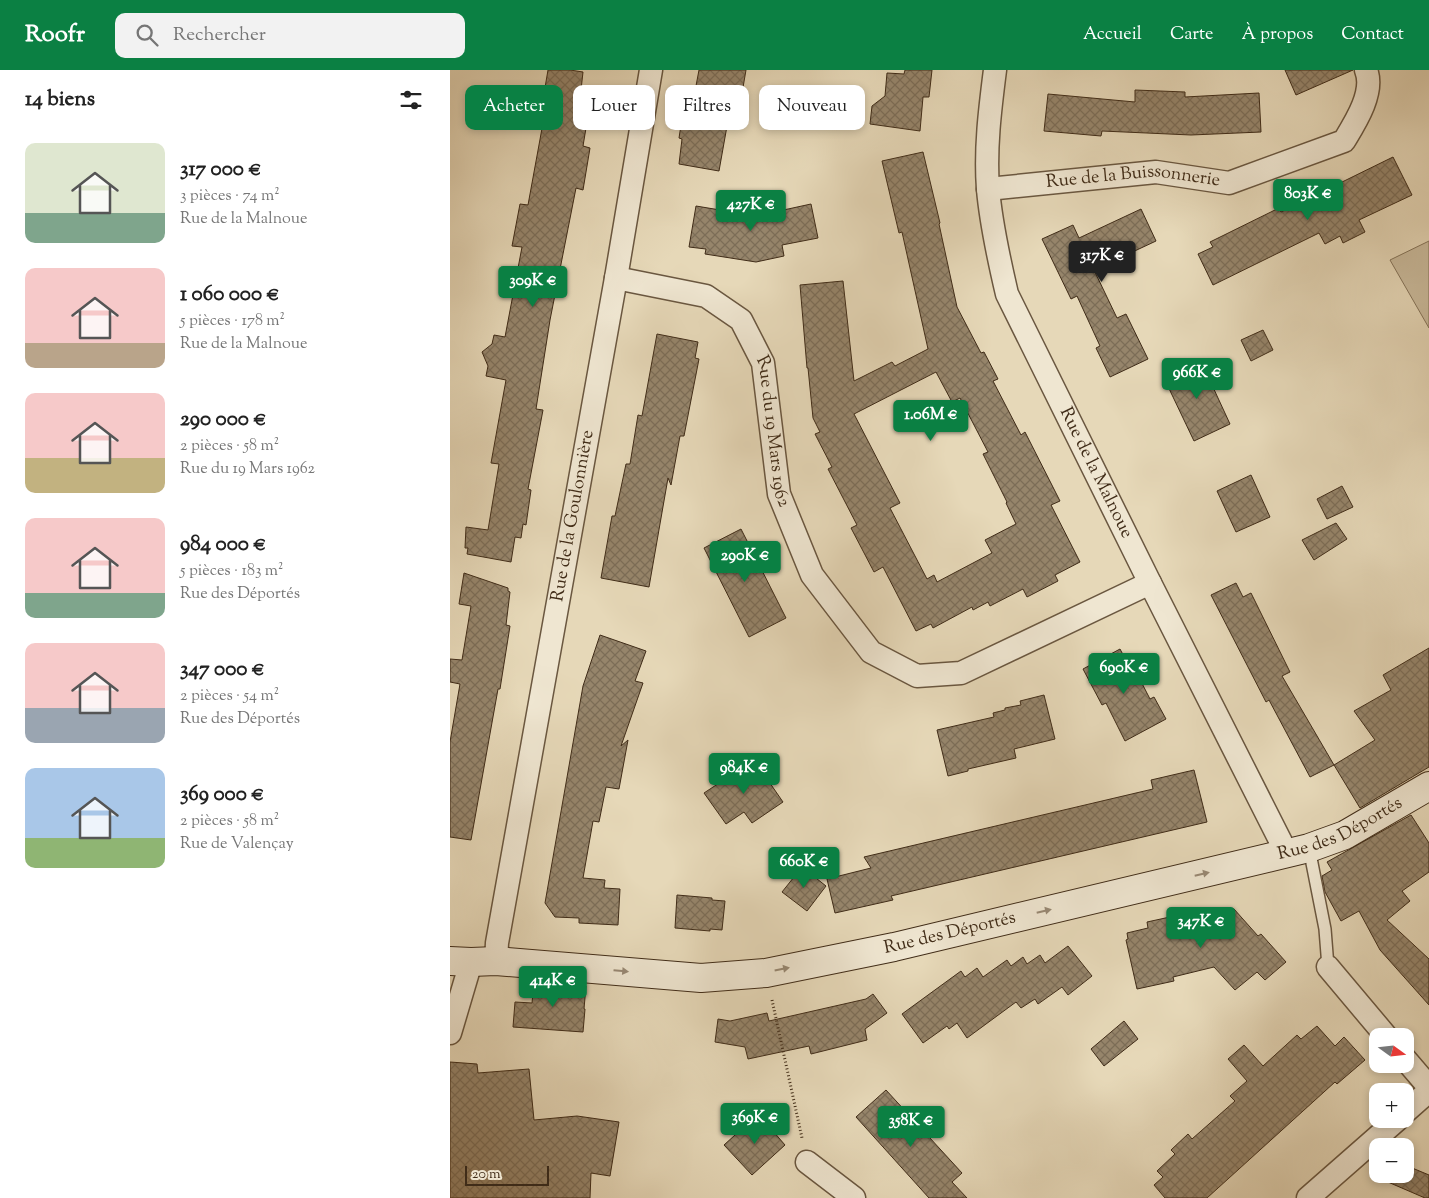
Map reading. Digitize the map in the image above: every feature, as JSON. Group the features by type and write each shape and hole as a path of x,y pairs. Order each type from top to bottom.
{"street":[{"name":"Rue de la Goulonnière","path":"450,1033 472,961 497,943 616,278 651,70"},
{"name":"Rue de la Malnoue","path":"994,70 987,140 988,189 996,244 1007,294 1150,583 1298,851"},
{"name":"Rue de la Buissonnerie","path":"988,189 1156,172 1229,183 1344,141 1363,108 1369,77 1366,70"},
{"name":"Rue du 19 Mars 1962","path":"616,278 706,296 741,320 763,363 779,494 812,575 871,652 917,676 961,673 1150,583"},
{"name":"Rue des Déportés","path":"472,961 701,978 766,972 894,947 1298,851 1344,835 1429,786"},
{"path":"1328,967 1379,1028"},
{"path":"1414,1070 1429,1087"},
{"path":"1414,1104 1429,1091"},
{"path":"1308,1198 1388,1128"},
{"path":"807,1162 854,1198"}],"lane":[{"path":"1298,851 1325,929 1328,967"}],"path":[{"path":"766,972 807,1162"}],"shaded area":[{"path":"1429,241 1429,328 1390,260"}],"building":[{"path":"548,70 583,72 582,85 573,85 573,130 586,130 583,146 590,148 583,190 576,188 550,320 536,409 543,410 528,489 531,490 526,525 523,524 521,538 515,537 511,562 467,554 468,548 465,548 466,527 488,530 499,464 491,463 506,380 486,376 488,366 482,352 492,344 494,335 505,337 522,247 512,246 520,204 528,205 542,130 563,130 563,85 545,85"},
{"path":"699,70 746,70 743,85 696,85"},
{"path":"905,70 932,70 929,97 923,97 920,131 870,124 872,106 885,96 887,73 904,74"},
{"path":"1285,70 1353,70 1296,95"},
{"path":"1135,90 1185,92 1185,97 1259,93 1261,132 1191,135 1102,131 1101,136 1044,131 1048,94 1135,102"},
{"path":"680,130 726,130 719,171 679,164 682,139 679,138"},
{"path":"923,152 957,307 981,353 984,352 998,379 993,381 1021,435 1025,432 1060,501 1051,505 1080,562 1055,575 1058,581 1027,597 1023,589 990,606 988,602 973,610 972,607 933,628 931,624 916,631 883,567 874,572 851,528 857,525 828,469 832,467 815,434 820,432 813,418 800,285 843,281 854,381 892,362 895,366 928,349 902,232 899,233 882,161","holes":["936,372 952,402 960,398 988,452 983,454 1016,524 985,540 992,553 937,582 934,575 927,579 890,508 900,503 854,414"]},
{"path":"1393,157 1412,195 1359,220 1365,232 1343,243 1340,236 1325,244 1319,233 1213,285 1198,254 1213,247 1210,242 1279,208 1281,212"},
{"path":"811,204 818,238 782,245 784,256 756,262 705,254 706,249 689,247 696,206 756,216"},
{"path":"1141,209 1156,241 1094,270 1117,318 1126,314 1148,359 1110,377 1096,348 1100,346 1077,296 1071,299 1042,239 1073,225 1079,238"},
{"path":"1263,330 1273,350 1251,361 1241,340"},
{"path":"657,334 698,342 695,358 699,359 684,436 680,436 671,485 668,478 649,587 601,578 612,516 615,516 626,464 630,464 638,415 642,416"},
{"path":"1200,359 1230,424 1194,441 1163,376"},
{"path":"1251,475 1270,517 1236,532 1217,491"},
{"path":"1342,486 1353,507 1327,519 1317,499"},
{"path":"1336,523 1347,539 1314,560 1302,540"},
{"path":"741,529 786,618 749,637 704,548"},
{"path":"464,573 508,588 510,592 506,625 510,626 471,840 450,837 450,742 460,684 450,682 450,659 462,660 471,606 459,604"},
{"path":"1236,583 1243,597 1251,593 1290,672 1282,676 1334,765 1310,777 1269,700 1266,702 1211,595"},
{"path":"600,635 646,651 635,681 643,683 621,746 628,740 619,789 606,787 599,822 593,821 583,878 605,880 604,888 620,889 618,925 579,923 579,918 555,917 545,903 583,686"},
{"path":"1429,648 1429,767 1360,808 1334,765 1375,740 1354,711 1391,690 1383,675"},
{"path":"1120,649 1128,664 1131,662 1150,699 1154,697 1166,719 1125,741 1106,703 1102,705 1083,669"},
{"path":"1044,695 1055,739 1014,749 1016,758 968,769 968,771 948,776 937,730 994,717 993,713 1005,710 1005,708 1021,705 1020,701"},
{"path":"754,760 783,802 752,823 744,812 726,824 704,793"},
{"path":"1194,770 1207,822 891,896 893,900 835,913 827,879 871,868 864,857 1153,789 1151,780"},
{"path":"1411,815 1429,843 1429,872 1402,891 1410,901 1387,920 1429,959 1429,1005 1380,950 1359,911 1341,921 1325,892 1322,876 1332,870 1327,862"},
{"path":"802,867 826,886 807,911 782,892"},
{"path":"677,895 725,901 722,930 710,929 710,931 675,928"},
{"path":"1234,909 1258,936 1261,934 1286,962 1265,980 1257,972 1235,990 1214,967 1173,977 1174,981 1137,989 1126,940 1128,939 1127,933 1148,928 1147,922 1202,910"},
{"path":"1068,946 1092,976 1068,995 1062,987 1038,1004 1035,999 1021,1008 1016,1002 967,1038 957,1023 949,1029 947,1026 923,1043 902,1014 961,971 965,977 977,968 983,977 1007,960 1011,966 1023,957 1027,964 1040,955 1045,963"},
{"path":"534,982 586,986 583,1032 513,1027 515,1002 532,1003"},
{"path":"873,994 887,1013 865,1029 867,1040 811,1054 809,1046 748,1059 745,1047 715,1042 718,1019 730,1021 767,1013 769,1021 866,999"},
{"path":"1124,1021 1138,1039 1104,1066 1091,1049"},
{"path":"1317,1026 1335,1046 1344,1037 1365,1060 1337,1084 1335,1082 1207,1198 1165,1198 1154,1185 1163,1177 1157,1171 1175,1154 1171,1150 1188,1134 1192,1139 1235,1101 1230,1096 1247,1081 1228,1059 1244,1045 1263,1066 1297,1035 1301,1039"},
{"path":"450,1062 477,1064 478,1073 529,1069 534,1120 577,1116 619,1122 610,1176 591,1173 590,1198 450,1198"},
{"path":"886,1090 962,1173 952,1182 967,1198 929,1198 856,1117"},
{"path":"760,1116 785,1145 752,1175 724,1145 746,1125 748,1127"},
{"path":"1414,1169 1429,1175 1429,1198 1390,1183 1414,1183"}]}
